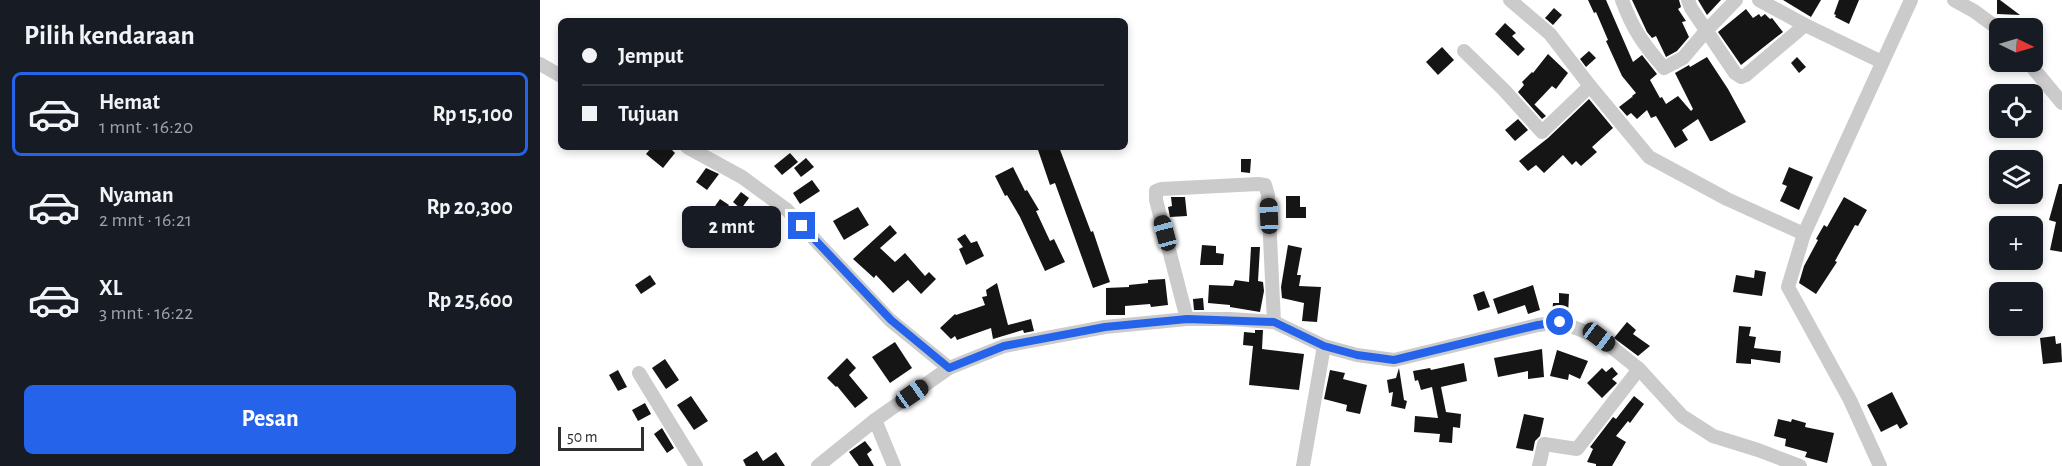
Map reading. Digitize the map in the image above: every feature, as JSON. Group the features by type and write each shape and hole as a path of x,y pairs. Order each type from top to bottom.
{"street":[{"path":"1509,0 1550,34 1590,87 1649,157 1727,199 1804,234"},
{"path":"1622,0 1628,18 1642,43 1664,68 1683,58 1736,0"},
{"path":"1688,0 1706,31 1735,73 1741,77 1805,25"},
{"path":"1759,0 1882,62"},
{"path":"1880,466 1850,400 1788,287 1804,234 1911,0"},
{"path":"1954,0 1989,22"},
{"path":"1464,51 1542,132 1590,87"},
{"path":"540,64 558,74"},
{"path":"2036,72 2062,103"},
{"path":"692,150 742,177 787,210 891,320 949,368"},
{"path":"1187,319 1156,200 1156,191 1258,184 1265,185 1268,195 1274,322"},
{"path":"818,466 875,420 949,368 1004,346 1105,327 1187,319 1274,322 1324,346 1357,355 1394,360 1538,325 1560,322 1599,337 1639,369 1682,416 1713,436 1800,466"},
{"path":"1303,466 1324,346"},
{"path":"1539,466 1544,444 1577,450 1639,369"},
{"path":"639,373 696,466"},
{"path":"875,420 894,466"}],"building":[{"path":"1588,0 1606,0 1633,62 1642,55 1657,74 1650,80 1666,104 1678,96 1691,111 1693,109 1675,73 1707,57 1746,122 1710,141 1698,119 1682,130 1688,140 1675,148 1656,116 1651,118 1647,110 1637,119 1631,113 1627,116 1619,107 1633,98 1632,96 1636,93 1622,76 1596,12 1594,13"},
{"path":"1632,0 1679,0 1681,7 1678,9 1686,21 1682,22 1689,37 1677,51 1666,57 1656,36 1652,38 1647,32"},
{"path":"1698,0 1721,0 1707,15"},
{"path":"1783,0 1821,0 1811,17"},
{"path":"1839,0 1859,0 1849,24 1835,17"},
{"path":"1997,0 2000,0 2020,15 1997,14"},
{"path":"1554,8 1562,15 1553,25 1545,18"},
{"path":"1746,9 1753,18 1759,14 1761,17 1765,14 1770,19 1772,18 1783,32 1741,65 1718,32"},
{"path":"1505,23 1516,33 1512,36 1525,49 1518,56 1495,34"},
{"path":"1442,47 1454,60 1438,75 1426,62"},
{"path":"1589,51 1596,58 1586,67 1580,59"},
{"path":"1548,54 1568,73 1556,89 1552,86 1534,104 1546,116 1542,119 1518,92 1524,85 1522,82 1533,73"},
{"path":"1797,57 1806,67 1799,73 1791,63"},
{"path":"1589,99 1613,128 1592,147 1597,152 1581,166 1576,161 1572,165 1563,155 1544,173 1536,165 1528,171 1519,161 1548,138"},
{"path":"1518,119 1528,130 1515,141 1505,130"},
{"path":"649,150 672,150 675,153 663,168 646,154"},
{"path":"1038,150 1060,150 1091,232 1093,231 1110,282 1093,288 1055,183 1050,185"},
{"path":"790,153 798,162 782,175 774,166"},
{"path":"806,158 814,167 801,177 794,168"},
{"path":"1241,159 1251,159 1250,173 1241,172"},
{"path":"1013,167 1025,191 1027,190 1039,210 1036,211 1050,241 1054,239 1065,262 1045,271 1020,217 1007,195 1005,196 995,176"},
{"path":"1789,167 1813,177 1799,210 1780,201 1787,186 1782,184"},
{"path":"706,168 719,174 707,190 696,182"},
{"path":"812,180 820,191 800,204 793,193"},
{"path":"2059,184 2062,184 2062,252 2050,250 2056,222 2049,220"},
{"path":"741,192 749,198 741,209 733,202"},
{"path":"1286,196 1300,196 1300,207 1306,207 1306,218 1286,218"},
{"path":"1171,197 1185,197 1187,216 1170,217 1168,207 1172,206"},
{"path":"1844,197 1867,210 1858,226 1855,225 1835,261 1837,262 1816,294 1799,283 1804,266 1818,240 1816,239 1824,225 1827,227"},
{"path":"720,199 729,205 722,216 713,209"},
{"path":"858,207 869,225 844,240 833,221"},
{"path":"890,225 897,233 880,248 895,262 905,253 925,276 929,272 936,279 921,294 908,280 893,293 876,275 874,278 853,259"},
{"path":"965,234 971,243 977,241 984,256 966,265 959,249 963,247 957,239"},
{"path":"1202,245 1216,246 1216,253 1224,254 1223,265 1200,265"},
{"path":"1288,245 1302,248 1297,275 1301,275 1299,286 1321,287 1317,322 1302,321 1304,303 1282,298 1281,287"},
{"path":"1251,247 1260,247 1258,281 1263,282 1264,291 1260,312 1208,303 1209,285 1233,286 1235,280 1249,282"},
{"path":"1755,270 1766,272 1762,296 1733,292 1736,275 1754,278"},
{"path":"650,275 656,284 641,294 635,285"},
{"path":"1165,279 1168,305 1125,306 1125,315 1106,315 1106,288 1129,287 1129,285 1148,283 1148,280"},
{"path":"997,283 1008,325 1031,319 1034,331 1024,333 1023,330 993,339 991,328 957,340 955,336 951,339 940,328 955,314 985,305 982,297 987,296 986,290"},
{"path":"1533,285 1540,310 1528,314 1525,305 1498,314 1493,299"},
{"path":"1484,291 1490,307 1478,311 1473,295"},
{"path":"1559,293 1569,294 1568,315 1552,314 1553,303 1559,303"},
{"path":"1203,298 1204,310 1194,310 1193,299"},
{"path":"1627,322 1636,330 1633,334 1650,346 1638,356 1614,338"},
{"path":"1739,326 1751,327 1749,336 1756,337 1754,348 1781,351 1780,363 1751,359 1751,364 1736,363"},
{"path":"1255,330 1263,330 1262,349 1304,354 1299,390 1249,385 1253,346 1243,345 1244,332 1255,333"},
{"path":"2055,336 2056,344 2061,343 2062,362 2043,364 2040,338"},
{"path":"895,342 912,368 890,383 872,357"},
{"path":"1542,349 1544,377 1528,379 1528,371 1498,377 1494,358"},
{"path":"1557,350 1588,361 1580,379 1569,374 1568,380 1550,376"},
{"path":"847,358 856,368 849,375 868,398 855,408 837,386 827,378"},
{"path":"665,359 679,380 666,389 652,368"},
{"path":"1464,363 1467,381 1441,387 1446,412 1461,414 1460,428 1453,427 1452,443 1439,442 1440,434 1414,432 1415,416 1438,418 1432,387 1421,390 1418,380 1415,381 1413,371 1430,368 1431,370"},
{"path":"1612,367 1618,374 1612,379 1617,383 1602,398 1587,383 1602,368 1606,372"},
{"path":"1399,368 1404,400 1407,401 1405,409 1391,406 1393,392 1389,393 1387,380 1396,378"},
{"path":"618,370 627,387 618,391 609,375"},
{"path":"1330,370 1345,373 1343,379 1367,385 1360,414 1346,411 1347,405 1324,399"},
{"path":"1892,392 1908,424 1900,429 1897,424 1881,432 1867,405"},
{"path":"691,396 708,421 694,430 677,405"},
{"path":"1634,396 1644,404 1630,423 1628,421 1616,436 1626,442 1612,466 1596,466 1596,464 1587,462 1593,449 1590,447 1613,417 1616,419"},
{"path":"645,403 651,414 638,421 632,410"},
{"path":"1524,414 1544,418 1540,436 1535,441 1533,451 1516,448"},
{"path":"1778,419 1791,422 1792,419 1806,423 1805,427 1834,433 1827,463 1805,457 1807,452 1785,446 1786,439 1774,436"},
{"path":"662,428 674,448 667,453 654,434"},
{"path":"865,441 872,450 867,454 874,466 859,466 849,452"},
{"path":"757,451 763,461 776,452 785,466 746,466 743,460"}],"route":[{"path":"802,226 891,320 949,368 1004,346 1105,327 1187,319 1274,322 1324,346 1357,355 1394,360 1538,325 1560,322"}]}
